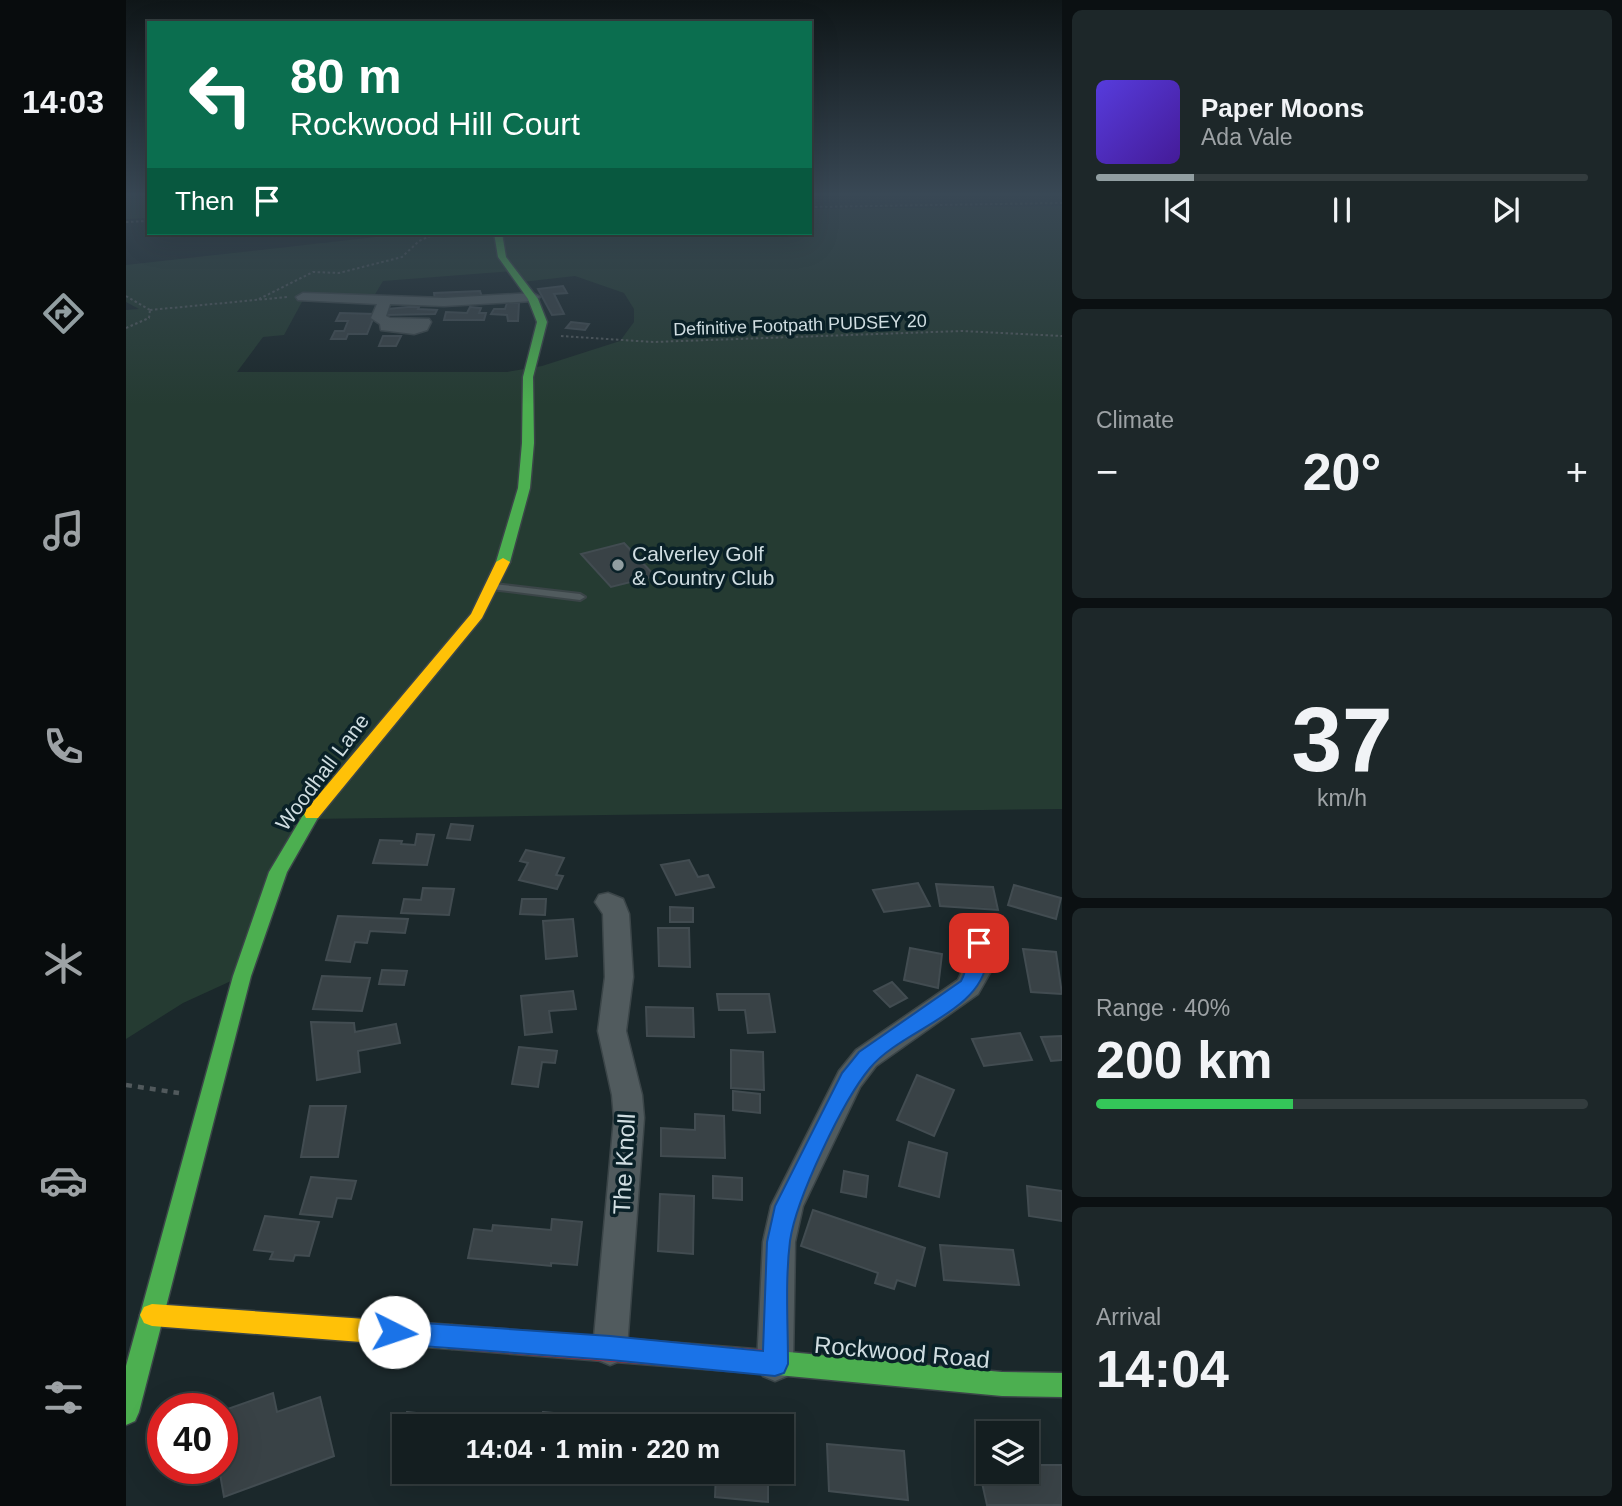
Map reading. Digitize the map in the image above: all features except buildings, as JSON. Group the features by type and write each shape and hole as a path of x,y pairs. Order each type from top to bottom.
{"street":[{"name":"Woodhall Lane","path":"126,1412 243,976 278,872 308,819 477,615 494,587 514,528 527,478 529,368 542,324 533,297 508,264"},
{"path":"303,296 385,301 533,297"},
{"path":"385,301 379,318 388,322"},
{"name":"The Knoll","path":"608,902 614,906 616,914 619,977 612,1031 627,1095 629,1118 610,1348"},
{"path":"775,1364 779,1242 787,1206 799,1180 849,1079 866,1058 968,987 977,971 979,943"},
{"name":"Rockwood Road","path":"152,1315 610,1348 1002,1384 1062,1385"}],"lane":[{"path":"494,587 580,597"}],"path":[{"path":"259,299 313,272 339,273 373,264"},
{"path":"126,296 150,310 303,296"},
{"path":"126,328 149,318 150,310"},
{"name":"Definitive Footpath PUDSEY 20","path":"539,334 652,343 853,333 1018,330 1062,336"},
{"path":"126,1085 211,1097"}],"green space":[{"name":"Calverley Golf & Country Club","path":"1062,264 1062,809 308,819 242,976 183,1003 126,1039 126,310 139,309 126,302 126,265","holes":["512,271 522,282 575,276 624,293 634,309 634,322 620,341 542,366 507,372 237,372 263,337 284,335 303,300 371,301 383,281"]}],"traffic: fast":[{"path":"503,562 524,488 528,443 528,377 542,322 533,299 507,264"},
{"path":"126,1412 242,976 278,872 312,814"},
{"path":"767,1362 1002,1384 1062,1385"}],"traffic: slow":[{"path":"312,814 477,615 503,562"},
{"path":"152,1315 452,1337"}],"traffic: jam":[{"path":"452,1337 767,1362"}],"place":[{"name":"Calverley Golf & Country Club","path":"618,565"}],"route":[{"path":"394,1332 610,1348 775,1364 779,1242 787,1206 799,1180 849,1079 866,1058 968,987 977,971 979,943"}]}
